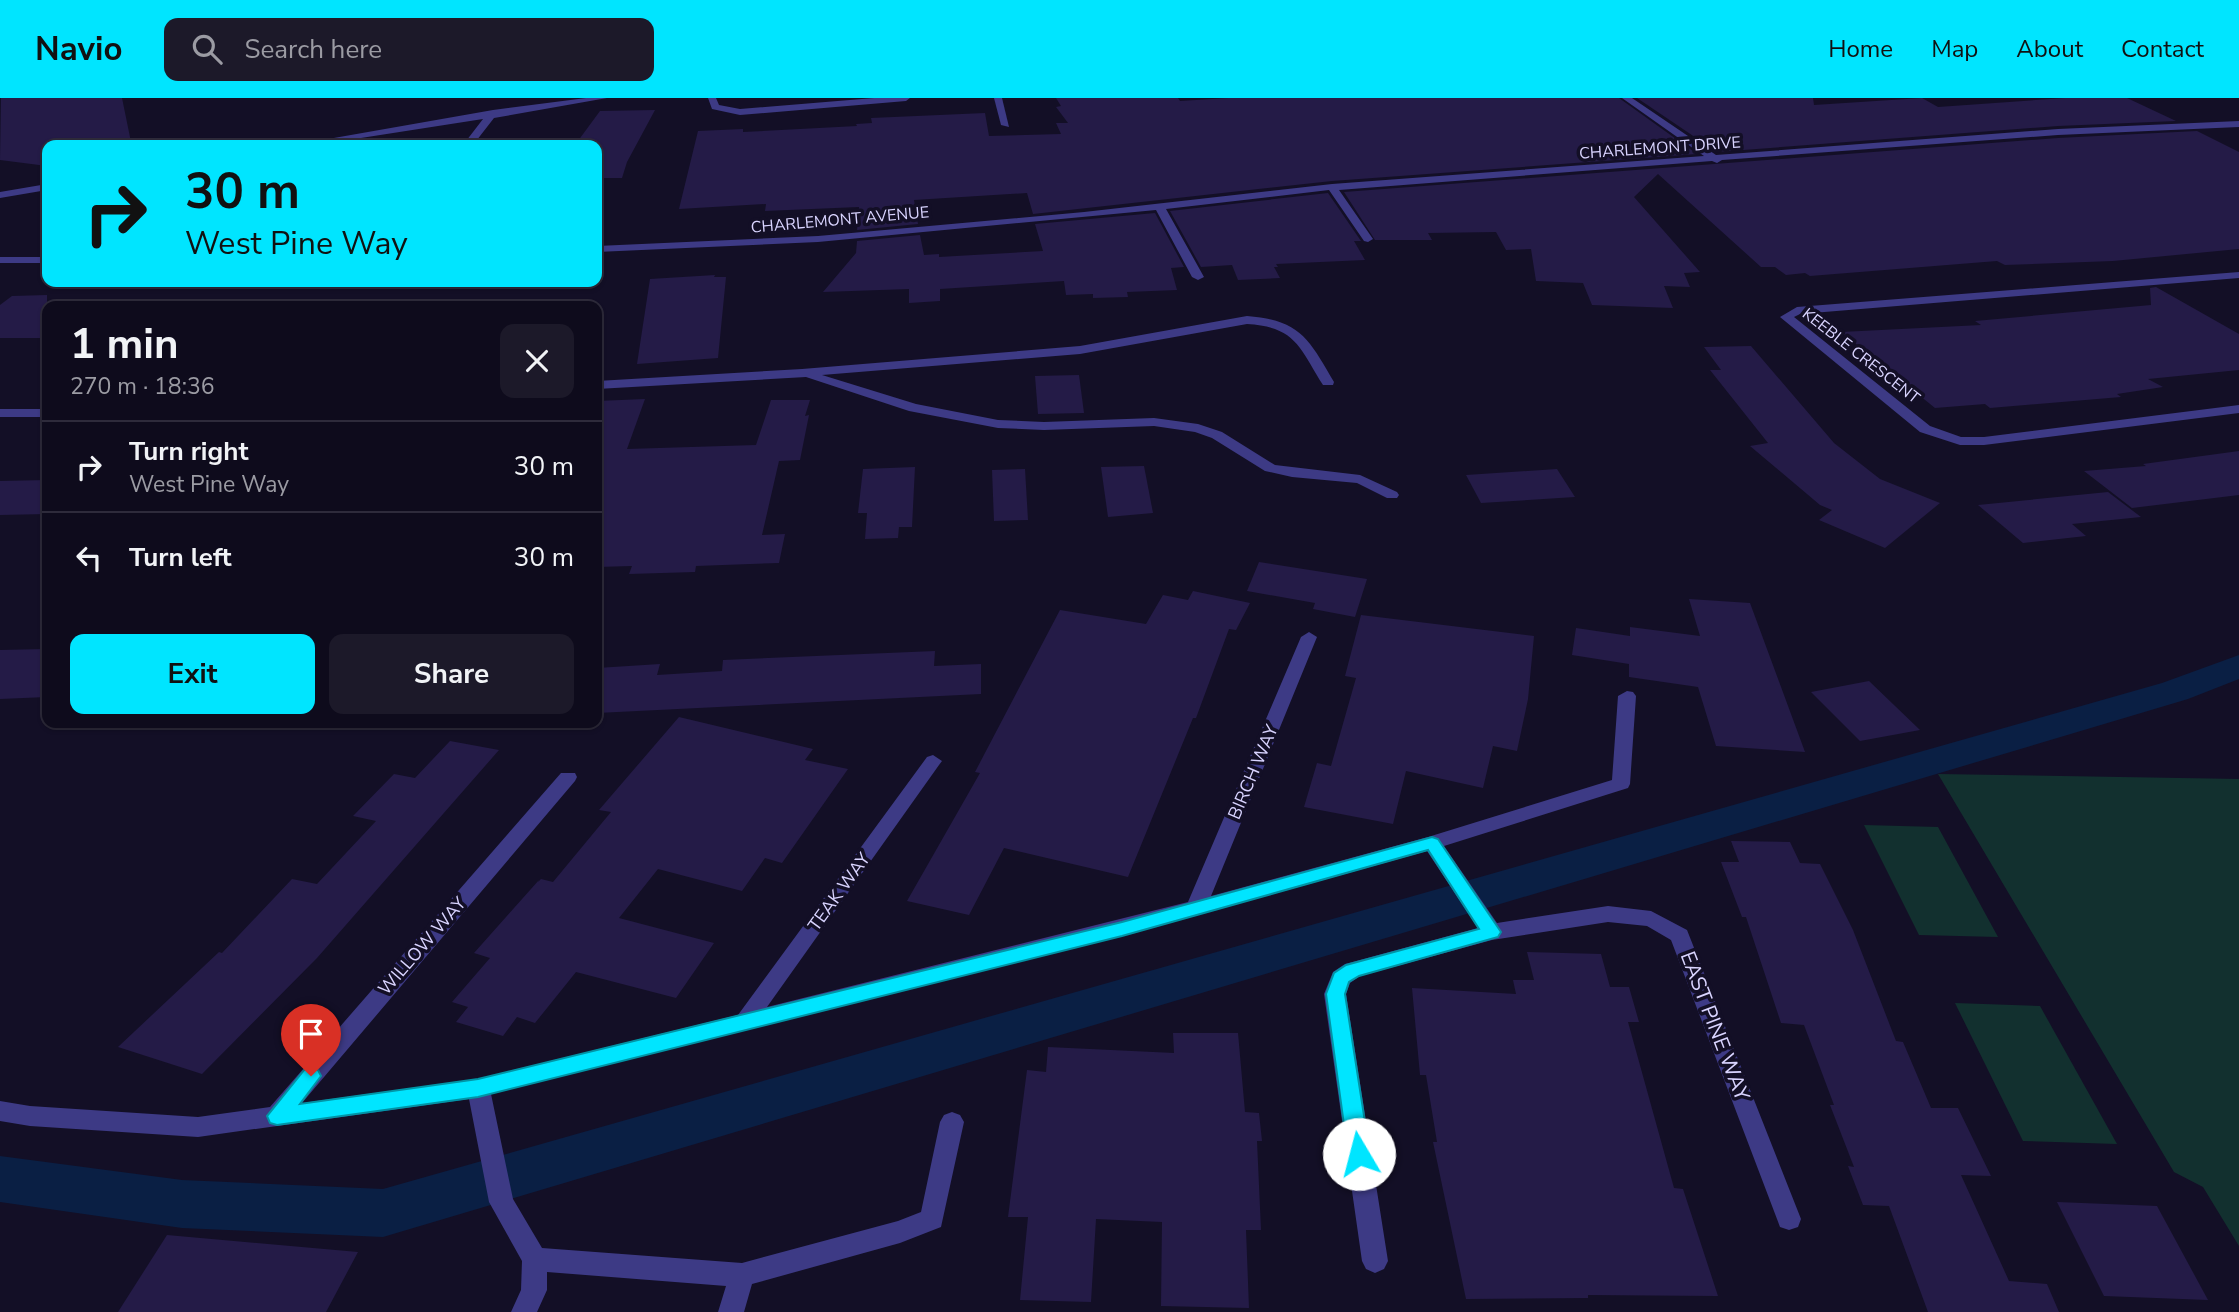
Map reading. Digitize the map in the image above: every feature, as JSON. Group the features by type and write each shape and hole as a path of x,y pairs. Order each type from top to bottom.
{"street":[{"path":"329,140 603,98"},
{"path":"712,98 715,107 740,112 906,98"},
{"path":"998,98 1006,125"},
{"path":"1626,98 1717,160"},
{"path":"472,140 494,113"},
{"name":"CHARLEMONT DRIVE","path":"1084,215 1332,187 1717,160 2058,132 2239,124"},
{"path":"1332,187 1368,239"},
{"path":"0,195 42,188"},
{"path":"1159,206 1198,278"},
{"name":"CHARLEMONT AVENUE","path":"602,249 818,239 1084,215"},
{"path":"0,260 42,260"},
{"name":"KEEBLE CRESCENT","path":"2239,275 1797,311 1786,317 1925,429 1960,441 1984,441 2239,409"},
{"path":"602,385 802,373 1080,350 1247,320 1272,322 1293,328 1328,382"},
{"path":"802,373 914,408 998,424 1044,426 1154,422 1198,428 1217,435 1270,468 1292,473 1360,479 1392,495"},
{"path":"0,413 42,413"},
{"name":"BIRCH WAY","path":"1196,908 1309,637"},
{"path":"0,1111 30,1116 198,1127 478,1088 1196,908 1432,843 1621,785 1627,696"},
{"name":"TEAK WAY","path":"745,1022 933,761"},
{"name":"WILLOW WAY","path":"277,1116 568,777"},
{"path":"1432,843 1492,932"},
{"name":"EAST PINE WAY","path":"1375,1261 1335,994 1341,978 1353,970 1492,932 1608,914 1651,919 1680,935 1789,1220"},
{"path":"478,1088 501,1202 535,1259 534,1290 524,1312"},
{"path":"535,1259 743,1275 900,1232 932,1219 952,1122"},
{"path":"731,1312 743,1275"}],"green space":[{"path":"1938,774 2239,779 2239,1246 2203,1187 2174,1172"},
{"path":"1864,825 1938,827 1998,937 1919,935"},
{"path":"1955,1003 2040,1006 2117,1144 2023,1141"}],"building":[{"path":"1,98 122,98 131,140 42,140 42,165 0,160"},
{"path":"1056,98 1178,98 1180,101 1228,98 1619,98 1697,154 1332,181 1033,214 1027,193 914,200 918,224 857,230 859,207 765,211 766,204 679,209 698,131 743,129 743,132 857,126 856,124 872,123 871,118 985,113 989,136 1061,134 1056,123 1068,123 1056,107 1061,106"},
{"path":"1637,98 1813,98 1814,105 1922,98 1938,107 2065,98 2127,98 2176,121 2058,126 1717,152"},
{"path":"655,110 627,162 622,178 602,178 602,140 579,140 600,111"},
{"path":"2197,131 2239,152 2239,249 2113,261 2005,265 1997,261 1810,276 1805,273 1786,275 1775,267 1761,267 1658,174 1634,197 1700,272 1684,273 1690,287 1664,286 1673,308 1592,305 1583,283 1536,281 1531,249 1506,250 1496,232 1428,233 1432,240 1375,240 1344,192 2058,138"},
{"path":"1328,193 1361,241 1354,241 1365,260 1276,264 1278,267 1274,267 1280,278 1238,280 1232,265 1201,267 1170,211"},
{"path":"1155,213 1184,267 1171,268 1177,290 1127,292 1128,297 1093,298 1093,294 1066,295 1064,281 940,289 940,301 909,303 909,289 823,292 856,253 857,241 920,235 924,255 939,254 939,257 1043,251 1035,224"},
{"path":"715,275 714,277 726,277 718,358 637,364 650,279"},
{"path":"2156,287 2239,334 2239,370 2148,379 2163,387 2117,394 2121,397 1990,408 1985,404 1935,408 1841,332 1981,325 1975,321 2151,305 2150,288"},
{"path":"47,295 47,301 42,301 42,338 0,338 0,305 12,296"},
{"path":"1751,346 1834,443 1880,479 1940,503 1885,548 1819,520 1832,510 1820,505 1750,446 1768,443 1710,370 1721,370 1704,347"},
{"path":"1079,375 1084,413 1038,414 1035,376"},
{"path":"645,399 627,449 756,445 771,400 810,400 805,416 809,415 800,460 779,461 762,535 785,534 779,563 696,566 695,572 629,574 632,566 602,567 602,401"},
{"path":"2239,451 2239,495 2132,508 2084,471 2146,466 2143,464"},
{"path":"1144,466 1153,513 1108,517 1101,467"},
{"path":"915,467 912,527 899,527 898,538 865,539 867,513 858,513 863,469"},
{"path":"1025,469 1028,520 994,521 992,470"},
{"path":"1557,469 1575,497 1481,503 1466,475"},
{"path":"42,480 42,514 0,515 0,481"},
{"path":"2108,492 2141,517 2072,524 2086,536 2023,543 1978,505"},
{"path":"1259,562 1367,579 1355,617 1313,609 1315,603 1247,591"},
{"path":"1193,591 1250,603 1236,630 1229,629 1196,718 1193,718 1128,877 1004,848 969,915 907,901 980,773 975,772 1060,610 1146,624 1163,595 1188,600"},
{"path":"1689,599 1750,603 1805,752 1716,746 1698,687 1629,677 1629,664 1572,655 1576,628 1630,636 1630,627 1700,636"},
{"path":"1361,615 1534,636 1528,699 1517,751 1493,746 1483,788 1406,771 1393,824 1304,807 1317,763 1331,766 1356,678 1345,676"},
{"path":"42,649 42,697 0,699 0,650"},
{"path":"935,651 934,666 981,664 981,694 602,713 602,668 660,664 657,675 722,671 723,660"},
{"path":"1869,681 1920,730 1860,741 1811,692"},
{"path":"679,717 813,749 805,760 848,769 782,863 765,858 742,891 658,869 619,918 714,943 676,998 576,972 535,1023 517,1017 503,1036 456,1022 468,1007 452,1002 490,958 474,953 539,880 538,882 541,879 553,882 611,812 599,810"},
{"path":"450,741 499,750 317,958 202,1074 118,1047 219,952 222,953 292,879 317,884 376,821 353,816 394,774 415,778"},
{"path":"1731,841 1790,842 1800,863 1820,864 1853,930 1896,1041 1903,1042 1931,1108 1958,1108 1991,1176 1961,1175 2009,1281 2047,1284 2059,1312 1928,1312 1889,1206 1863,1205 1848,1166 1854,1167 1830,1105 1834,1105 1804,1025 1781,1023 1746,917 1742,917 1721,862 1739,862"},
{"path":"1527,952 1601,954 1610,987 1629,987 1639,1022 1628,1022 1674,1188 1683,1189 1718,1296 1588,1295 1588,1298 1466,1299 1433,1142 1437,1142 1426,1075 1420,1075 1412,988 1516,994 1513,980 1534,980"},
{"path":"1173,1033 1238,1033 1245,1112 1259,1113 1262,1141 1257,1141 1261,1230 1246,1230 1249,1308 1161,1306 1162,1222 1096,1219 1091,1302 1020,1300 1028,1217 1008,1217 1027,1070 1046,1072 1048,1047 1174,1053"},
{"path":"2057,1202 2157,1206 2208,1300 2104,1296"},
{"path":"167,1235 358,1252 326,1312 118,1312"}],"waterway":[{"path":"0,1179 182,1204 383,1213 2175,691 2239,666"}],"route":[{"path":"311,1076 277,1116 478,1088 1122,929 1432,843 1492,932 1353,970 1341,978 1335,994 1359,1154"}]}
